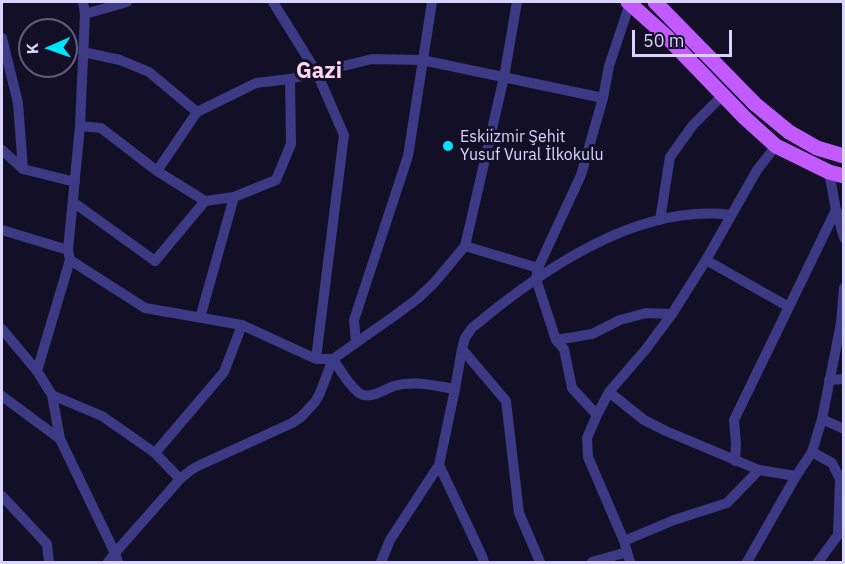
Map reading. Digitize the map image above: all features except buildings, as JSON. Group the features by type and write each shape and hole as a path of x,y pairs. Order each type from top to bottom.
{"main road":[{"path":"629,2 776,146 836,174"},
{"path":"655,2 763,111 789,132 817,148 843,156"}],"street":[{"path":"36,371 69,255 80,126 85,14 83,2"},
{"path":"85,14 127,2"},
{"path":"273,2 317,73 344,135 316,358"},
{"path":"356,343 354,320 408,156 432,2"},
{"path":"2,329 52,395 60,439 114,559 180,479 200,465 301,417 321,393 333,359 417,298 434,283 465,246 504,77 517,2"},
{"path":"597,415 572,388 564,349 556,340 537,273 581,175 603,98 609,66 629,2"},
{"path":"2,38 18,103 22,169"},
{"path":"83,52 120,60 149,72 196,112"},
{"path":"157,171 196,112 256,83 290,79 372,60 422,60 603,98"},
{"path":"73,202 155,261 205,201 234,196 276,180 291,144 290,79"},
{"path":"660,220 670,157 693,125 723,95"},
{"path":"80,126 101,128 157,171 205,201"},
{"path":"592,562 629,557 588,457 587,438 597,415 609,392 646,350 672,314 706,260 757,170 776,146"},
{"path":"2,150 22,169 75,182"},
{"path":"836,174 836,210 843,238"},
{"path":"200,318 234,196"},
{"path":"836,210 843,221"},
{"path":"735,461 734,420 836,210"},
{"path":"381,562 390,540 438,465 462,349 465,338 472,328 537,273 589,246 621,232 660,220 701,213 730,215"},
{"path":"2,230 69,255 145,308 242,325 316,358 333,359 357,391 364,395 374,395 404,384 455,389"},
{"path":"465,246 537,273"},
{"path":"706,260 789,307"},
{"path":"747,562 812,452 822,419 841,323 843,288"},
{"path":"556,340 592,334 620,321 646,314 672,314"},
{"path":"155,453 224,372 242,325"},
{"path":"462,349 506,401 519,513 540,562"},
{"path":"829,380 843,380"},
{"path":"609,392 644,420 676,436 759,470 796,476"},
{"path":"52,395 102,416 155,453 180,479"},
{"path":"2,396 60,439"},
{"path":"822,419 843,429"},
{"path":"812,452 832,463 840,479 838,535 819,562"},
{"path":"438,465 484,562"},
{"path":"624,541 674,520 727,503 759,470"},
{"path":"2,496 47,544 49,562"}],"place":[{"name":"Eskiizmir Şehit Yusuf Vural İlkokulu","path":"448,146"}],"district":[{"name":"Gazi","path":"319,72"}]}
